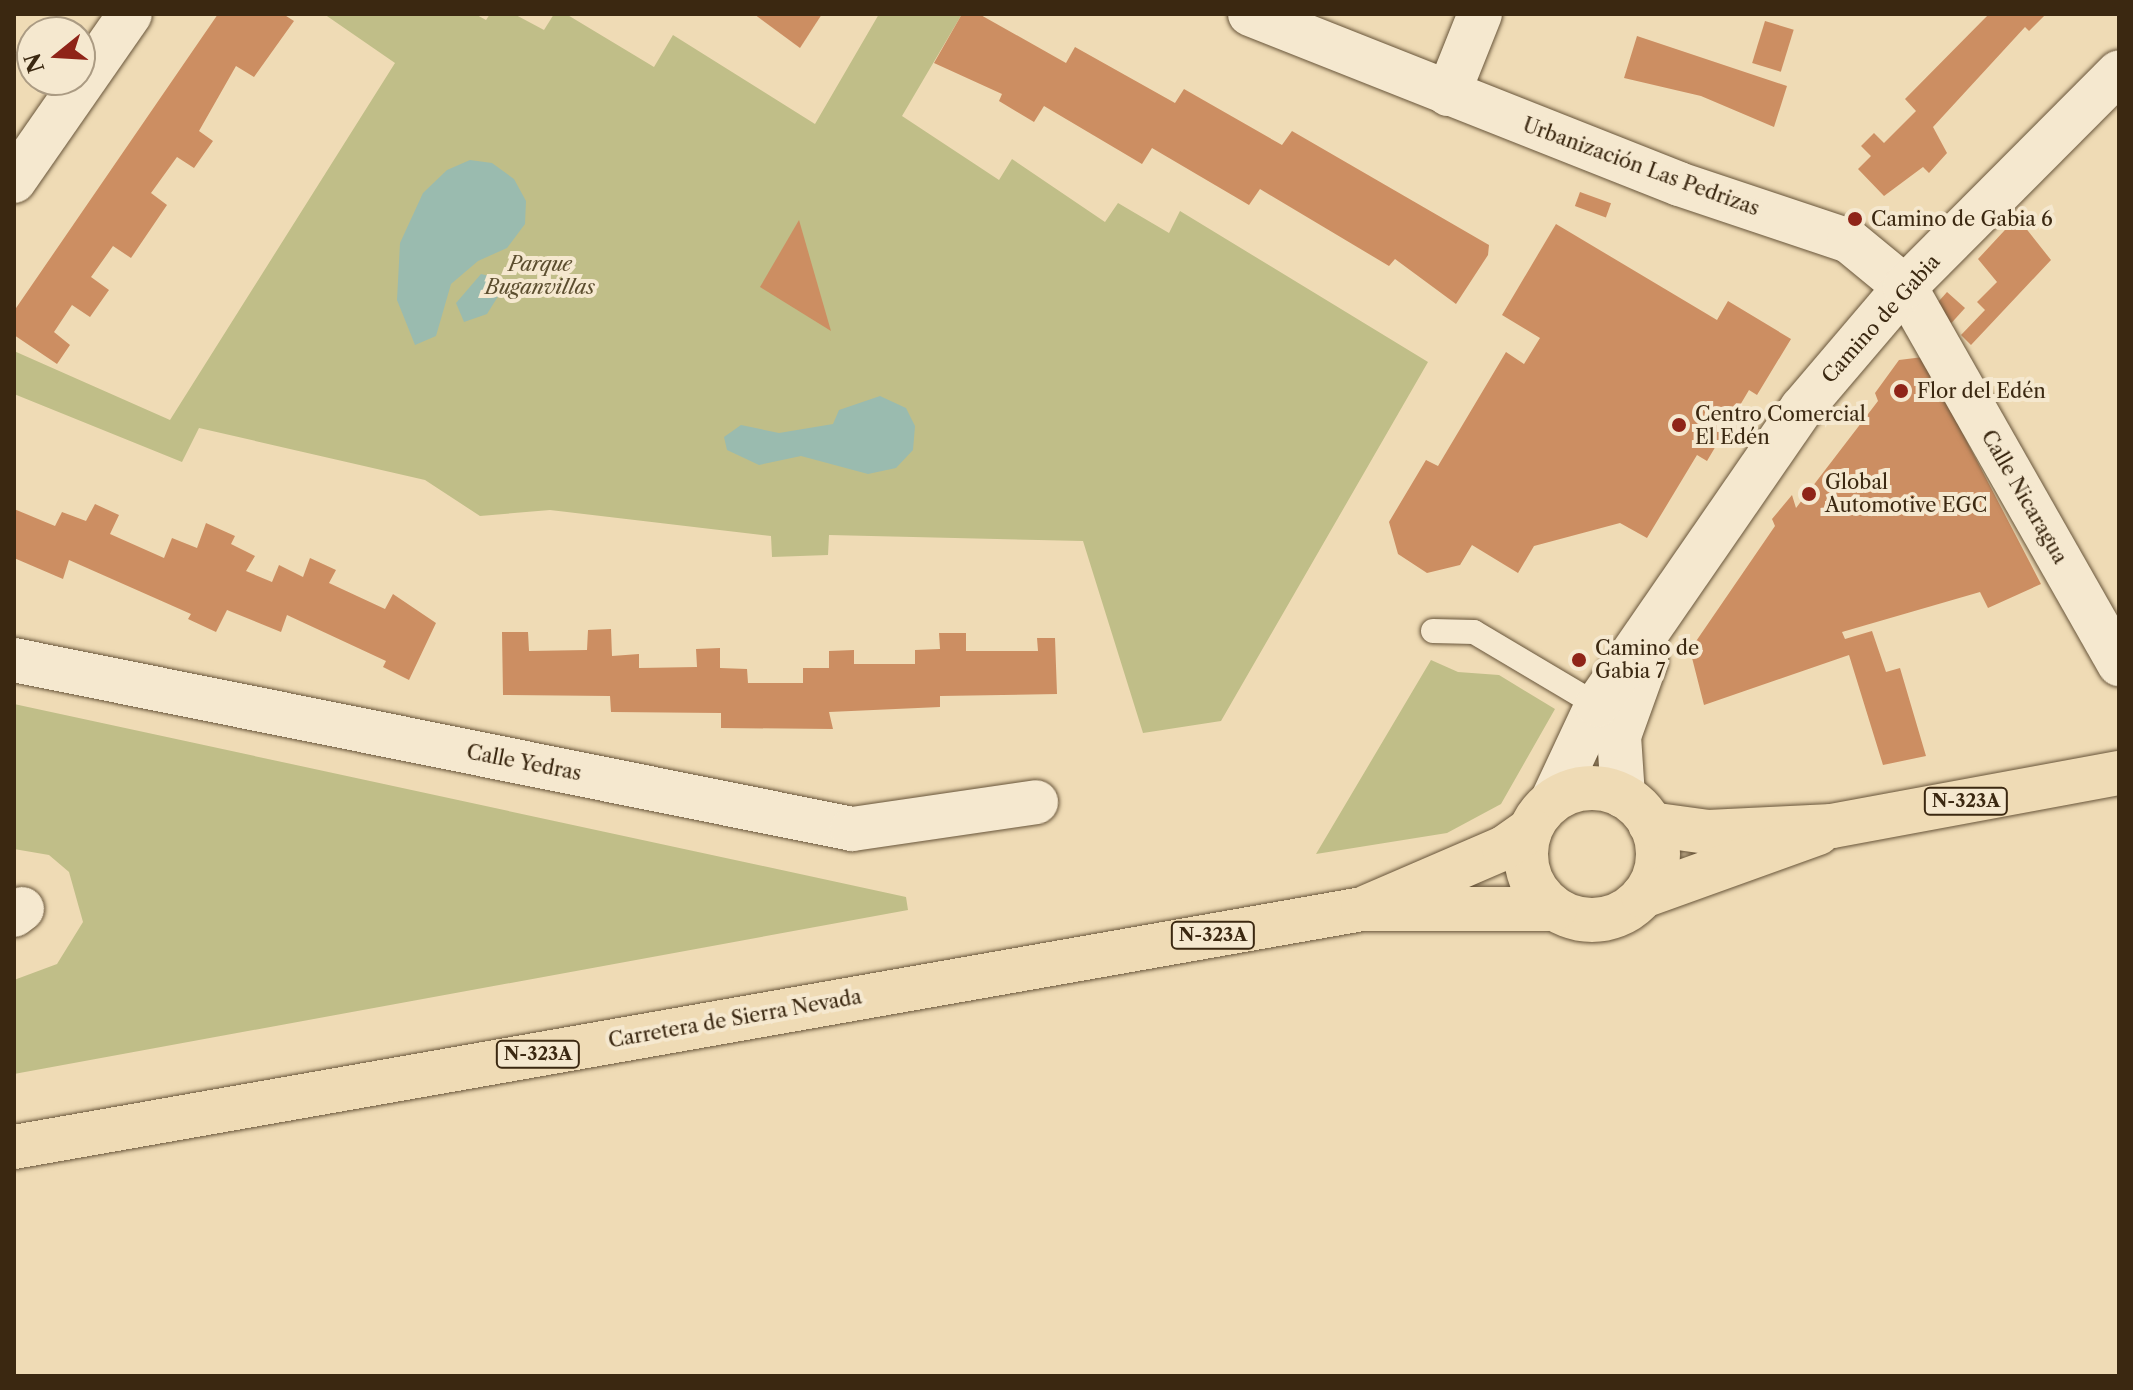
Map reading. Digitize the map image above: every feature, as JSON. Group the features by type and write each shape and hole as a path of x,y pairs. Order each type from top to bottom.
{"main road":[{"name":"N-323A","path":"1541,815 1593,788 1637,810 1708,832 1832,826 2119,773"},
{"path":"1637,810 1657,858 1643,896"},
{"path":"1541,815 1529,877 1555,909"},
{"name":"Carretera de Sierra Nevada","path":"1363,909 1504,848 1541,815"},
{"name":"N-323A","path":"1555,909 1603,919 1643,896 1788,848 1832,826"},
{"name":"Carretera de Sierra Nevada","path":"14,1147 1363,909 1555,909"}],"street":[{"path":"14,181 130,14"},
{"name":"Urbanización Las Pedrizas","path":"1250,14 1679,184 1849,241 1905,287"},
{"path":"1448,94 1480,14"},
{"name":"Camino de Gabia","path":"1541,815 1597,705 1651,635 1802,408 1905,287 2119,72"},
{"name":"Calle Nicaragua","path":"1905,287 2119,664"},
{"name":"Camino de Gabia","path":"1637,810 1619,736 1651,635"},
{"name":"Calle Yedras","path":"14,660 852,829 1036,802"}],"lane":[{"path":"1433,631 1474,632 1597,705"}],"green space":[{"name":"Parque Buganvillas","path":"324,14 475,14 486,20 490,14 514,14 544,30 554,14 566,14 654,67 673,35 815,124 879,14 962,14 902,116 999,180 1012,159 1105,222 1118,203 1169,233 1180,211 1428,362 1221,721 1143,733 1083,541 829,535 828,555 772,557 771,536 550,510 480,516 425,480 199,428 182,462 14,394 14,351 170,420 395,63"},
{"path":"1431,660 1458,672 1499,675 1555,709 1501,804 1447,833 1316,854"},
{"path":"14,704 906,897 908,910 14,1074 14,980 57,964 83,922 69,872 49,855 14,849"}],"water":[{"path":"470,160 492,163 514,179 526,201 525,224 507,248 478,261 451,284 436,336 415,345 397,300 400,243 423,193 447,170"},
{"path":"481,274 498,278 502,290 487,314 464,322 456,303"},
{"path":"880,396 906,408 915,426 913,450 896,468 868,474 801,456 759,465 727,450 724,437 741,425 779,433 833,424 839,410"}],"building":[{"path":"218,14 283,14 294,21 254,77 236,66 199,131 213,141 194,168 177,157 151,193 167,205 131,258 113,246 91,277 109,290 90,317 72,305 54,332 70,345 57,364 14,335 14,311"},
{"path":"754,14 822,14 800,48"},
{"path":"962,14 979,14 1066,63 1075,47 1175,103 1184,89 1282,145 1292,131 1489,245 1488,255 1456,304 1395,259 1389,266 1260,189 1249,205 1152,148 1142,164 1044,106 1034,122 999,101 1002,94 934,63"},
{"path":"1989,14 2046,14 2029,31 2025,27 1933,127 1947,153 1929,173 1923,167 1884,196 1858,169 1871,156 1861,146 1874,133 1884,143 1916,111 1905,99"},
{"path":"1765,21 1794,30 1781,72 1752,63"},
{"path":"1637,36 1787,86 1774,127 1701,96 1624,78"},
{"path":"1580,192 1611,203 1606,217 1575,206"},
{"path":"2017,217 2051,260 1971,345 1961,335 1985,310 1977,302 1997,282 1978,259"},
{"path":"799,220 831,331 760,287"},
{"name":"Centro Comercial El Edén","path":"1556,224 1717,320 1728,301 1791,339 1757,395 1749,390 1707,461 1697,455 1647,538 1620,523 1534,546 1518,573 1472,545 1460,565 1427,573 1398,554 1389,522 1426,460 1438,466 1506,352 1524,364 1540,338 1502,315"},
{"path":"1947,292 1965,308 1946,329 1932,309"},
{"path":"1923,357 2041,584 1988,608 1980,592 1842,632 1845,639 1872,631 1886,672 1900,668 1926,756 1883,765 1849,655 1704,705 1690,650 1775,526 1772,519 1792,495 1796,508 1878,401 1875,393 1899,360"},
{"path":"95,504 119,515 110,534 164,558 172,538 197,548 206,523 235,536 231,544 255,556 246,571 272,582 279,565 303,577 310,558 336,570 329,583 385,609 393,594 436,623 409,680 383,667 386,661 287,615 281,632 227,610 216,632 188,619 191,614 69,560 63,579 14,558 14,509 55,526 62,512 86,521"},
{"path":"611,629 612,656 639,654 639,668 697,667 696,649 720,648 720,668 747,669 748,683 803,683 803,668 829,668 829,651 854,650 854,664 915,664 915,650 940,649 939,633 966,633 966,651 1038,651 1037,638 1055,638 1057,694 940,696 940,707 829,712 833,729 721,728 721,713 611,712 610,696 503,695 502,632 528,632 529,651 587,650 588,630"}],"place":[{"name":"Camino de Gabia 6","path":"1855,219"},
{"name":"Flor del Edén","path":"1901,391"},
{"name":"Centro Comercial El Edén","path":"1679,425"},
{"name":"Global Automotive EGC","path":"1809,494"},
{"name":"Camino de Gabia 7","path":"1579,660"}]}
